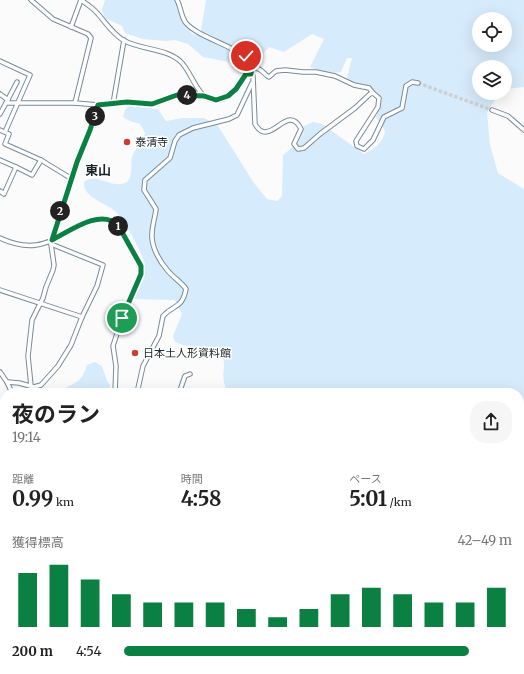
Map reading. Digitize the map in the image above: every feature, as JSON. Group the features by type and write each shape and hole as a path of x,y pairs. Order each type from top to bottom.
{"street":[{"path":"31,0 53,19 88,34 91,38 75,103"},
{"path":"72,27 81,0 98,13 113,33 124,40 139,47 175,56 187,68 204,96"},
{"path":"176,0 186,22 199,32 246,56 252,63 251,74 254,116 255,124 258,130 266,133 270,132 281,123 289,120 295,122 301,129 294,144 298,149 304,148 373,93"},
{"path":"113,104 124,40"},
{"path":"0,61 30,75 5,132"},
{"path":"252,69 259,68 269,77 276,71 285,70 327,74 354,85 369,88 379,98 378,106 356,141 357,146 364,149 372,140 384,117 402,108 406,86 412,82 418,83"},
{"path":"0,94 7,102 17,103 75,103 98,105 127,102 152,104 177,95 204,96 216,100 228,96 236,89 246,74 251,74"},
{"path":"0,114 17,82"},
{"path":"138,388 143,366 158,339 163,316 177,307 184,297 186,289 181,282 169,273 154,248 151,236 156,209 144,190 145,180 149,174 170,158 175,141 180,135 193,128 229,120 237,115 252,82"},
{"path":"31,386 28,356 32,320 41,303 54,265 51,241 98,105"},
{"path":"492,110 508,116 524,130"},
{"path":"0,130 9,134 5,144 41,160 72,179"},
{"path":"0,160 32,175 41,160"},
{"path":"0,191 4,194 16,167"},
{"path":"0,238 14,244 27,246 36,245 51,241 90,221 101,218 114,221 122,230 141,266 139,282 122,318 113,346 116,366 115,388"},
{"path":"7,382 37,388 58,366 71,345 82,317 97,286 104,265 51,241"},
{"path":"0,290 82,317"},
{"path":"0,372 10,388"},
{"path":"181,388 185,376 190,374"}],"shaded area":[{"path":"105,0 174,0 179,3 179,14 192,34 200,36 206,0 524,0 524,87 512,88 512,60 472,60 472,100 495,100 487,113 490,145 498,173 524,189 524,388 226,388 223,376 224,363 221,354 215,351 186,346 175,342 173,336 182,314 175,300 133,299 140,287 145,273 145,264 140,252 120,216 112,209 96,200 84,188 84,182 89,179 120,184 125,183 130,178 132,157 145,133 140,124 123,117 125,110 129,106 158,109 166,121 182,118 204,118 218,126 254,183 267,199 277,201 282,196 283,155 299,142 304,126 313,122 322,124 364,154 378,145 384,135 385,131 376,117 382,99 370,89 356,84 347,78 352,58 347,58 341,72 326,72 310,67 324,39 312,34 284,52 269,47 248,72 245,73 229,62 203,57 188,44 175,40 166,41 142,39 125,33 122,26 105,18 102,10"},
{"path":"95,362 102,366 107,381 110,385 110,388 66,388 82,377 87,365"}],"tunnel":[{"path":"418,83 492,110"}],"place":[{"name":"泰清寺","path":"127,142"},
{"name":"日本土人形資料館","path":"135,353"}],"district":[{"name":"東山","path":"98,170"}],"route":[{"path":"122,318 129,299 139,282 141,266 118,225 114,221 101,218 90,221 52,240 58,217 98,105 127,102 152,104 177,95 204,96 208,99 216,100 228,96 236,89 246,74 251,74 252,63 246,56"}]}
